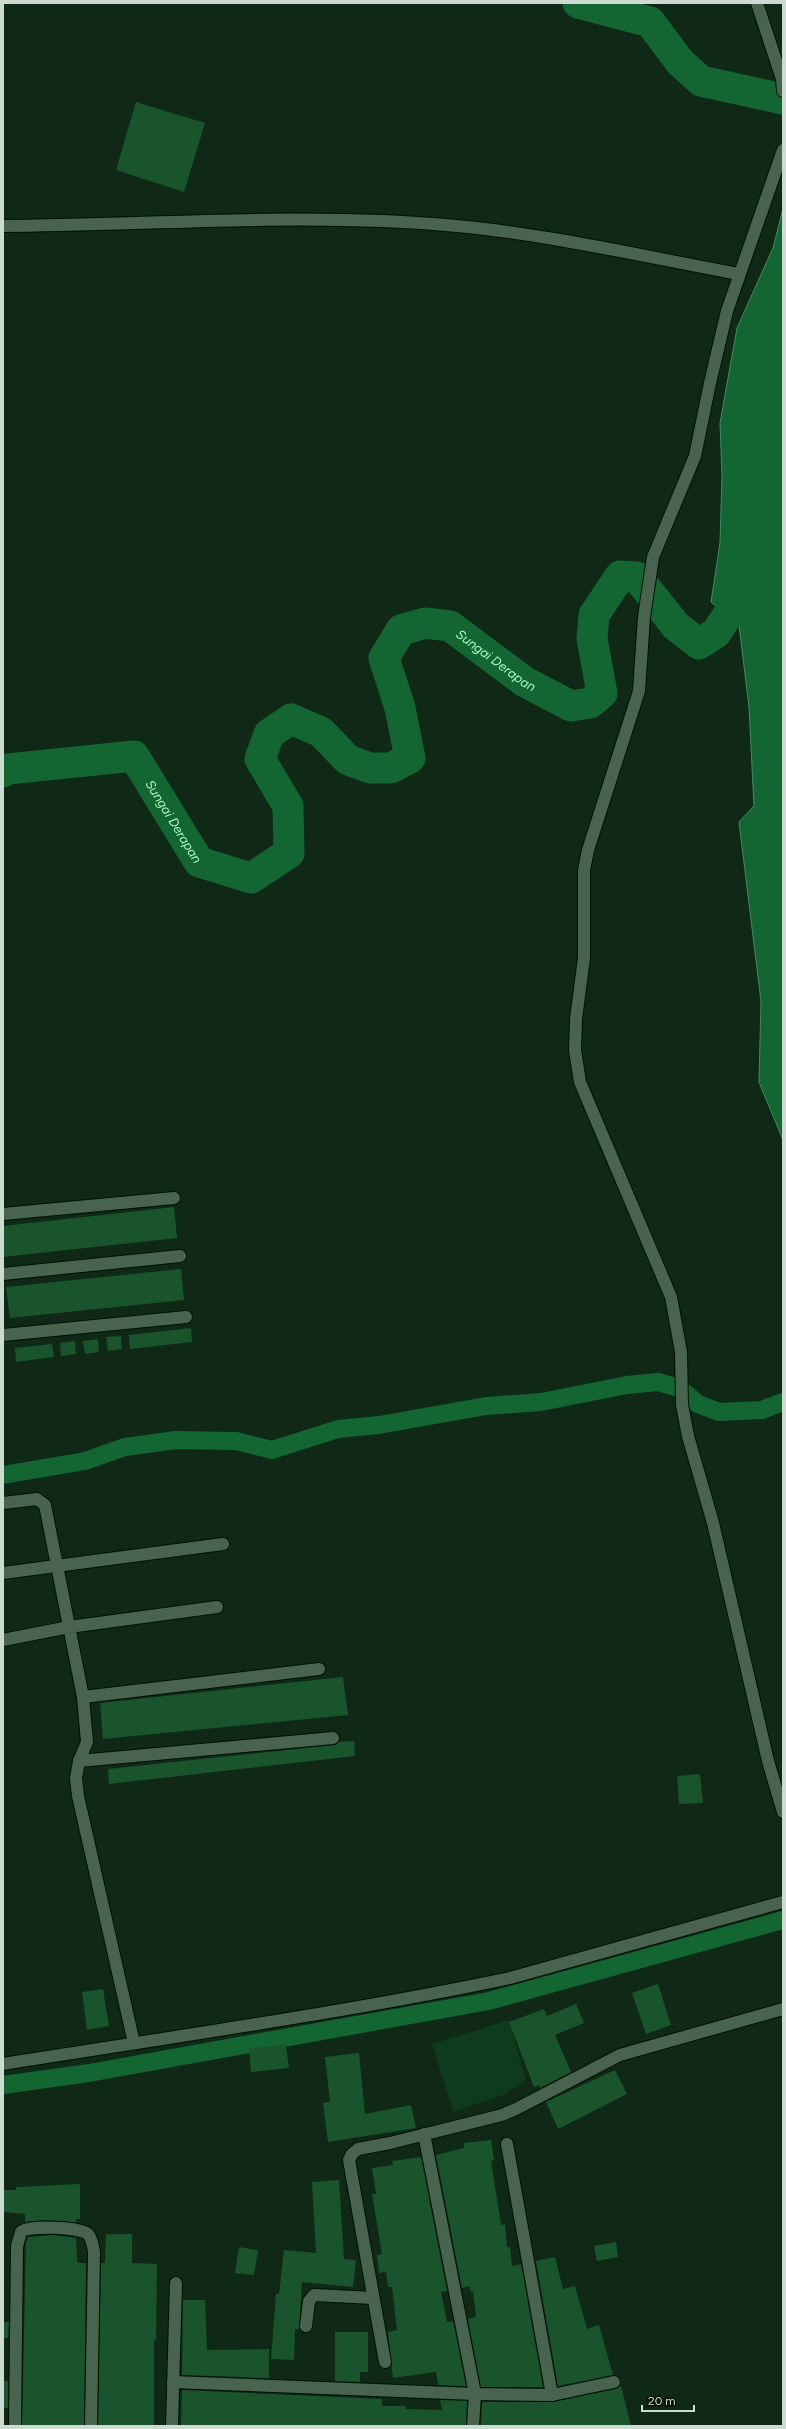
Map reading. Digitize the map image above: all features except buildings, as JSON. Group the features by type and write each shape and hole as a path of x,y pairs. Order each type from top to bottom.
{"street":[{"path":"757,3 782,85"},
{"path":"783,150 739,274 717,350 695,456 653,557 644,617 639,691 597,818 584,870 584,958 576,1019 575,1050 580,1082 671,1297 681,1352 682,1405 688,1436 712,1516 768,1761 783,1812"},
{"path":"3,226 304,220 392,222 457,226 520,234 739,274"},
{"path":"3,1214 174,1198"},
{"path":"3,1274 180,1256"},
{"path":"3,1335 186,1317"},
{"path":"3,1503 37,1499 45,1505 83,1697 87,1742 79,1761 76,1778 78,1796 134,2043"},
{"path":"3,1573 223,1544"},
{"path":"3,1640 69,1627 217,1607"},
{"path":"83,1697 319,1669"},
{"path":"79,1761 333,1738"},
{"path":"3,2064 356,2008 510,1978 783,1902"},
{"path":"385,2362 349,2160 352,2154 358,2149 424,2134 516,2109 596,2066 626,2052 783,2009"},
{"path":"424,2134 476,2394 473,2426"},
{"path":"507,2144 552,2395"},
{"path":"15,2426 17,2246 21,2232 31,2227 80,2230 88,2234 92,2241 94,2252 91,2426"},
{"path":"172,2426 176,2283"},
{"path":"306,2326 309,2301 314,2295 373,2298"},
{"path":"173,2382 476,2394 552,2395 614,2382"}],"shaded area":[{"path":"783,209 783,1140 759,1082 761,1001 739,822 754,806 749,707 739,625 711,602 720,543 722,476 720,423 737,328 773,248"},
{"path":"509,2020 526,2080 504,2095 453,2112 432,2044"}],"waterway":[{"path":"578,3 650,22 680,62 701,81 783,99"},
{"name":"Sungai Derapan","path":"3,772 8,769 134,756 199,862 251,878 289,853 288,806 260,759 269,734 291,719 321,732 348,760 370,768 391,768 410,758 400,708 384,658 401,630 425,623 450,626 525,682 571,706 590,703 602,693 592,639 594,615 620,576 637,577 676,626 699,644 716,633 735,604 783,598"},
{"path":"3,1475 85,1461 125,1447 176,1440 236,1441 272,1450 338,1429 379,1425 486,1406 541,1402 627,1385 658,1382 679,1388 698,1404 719,1412 762,1410 783,1402"},
{"path":"3,2085 89,2073 489,2001 783,1920"}]}
